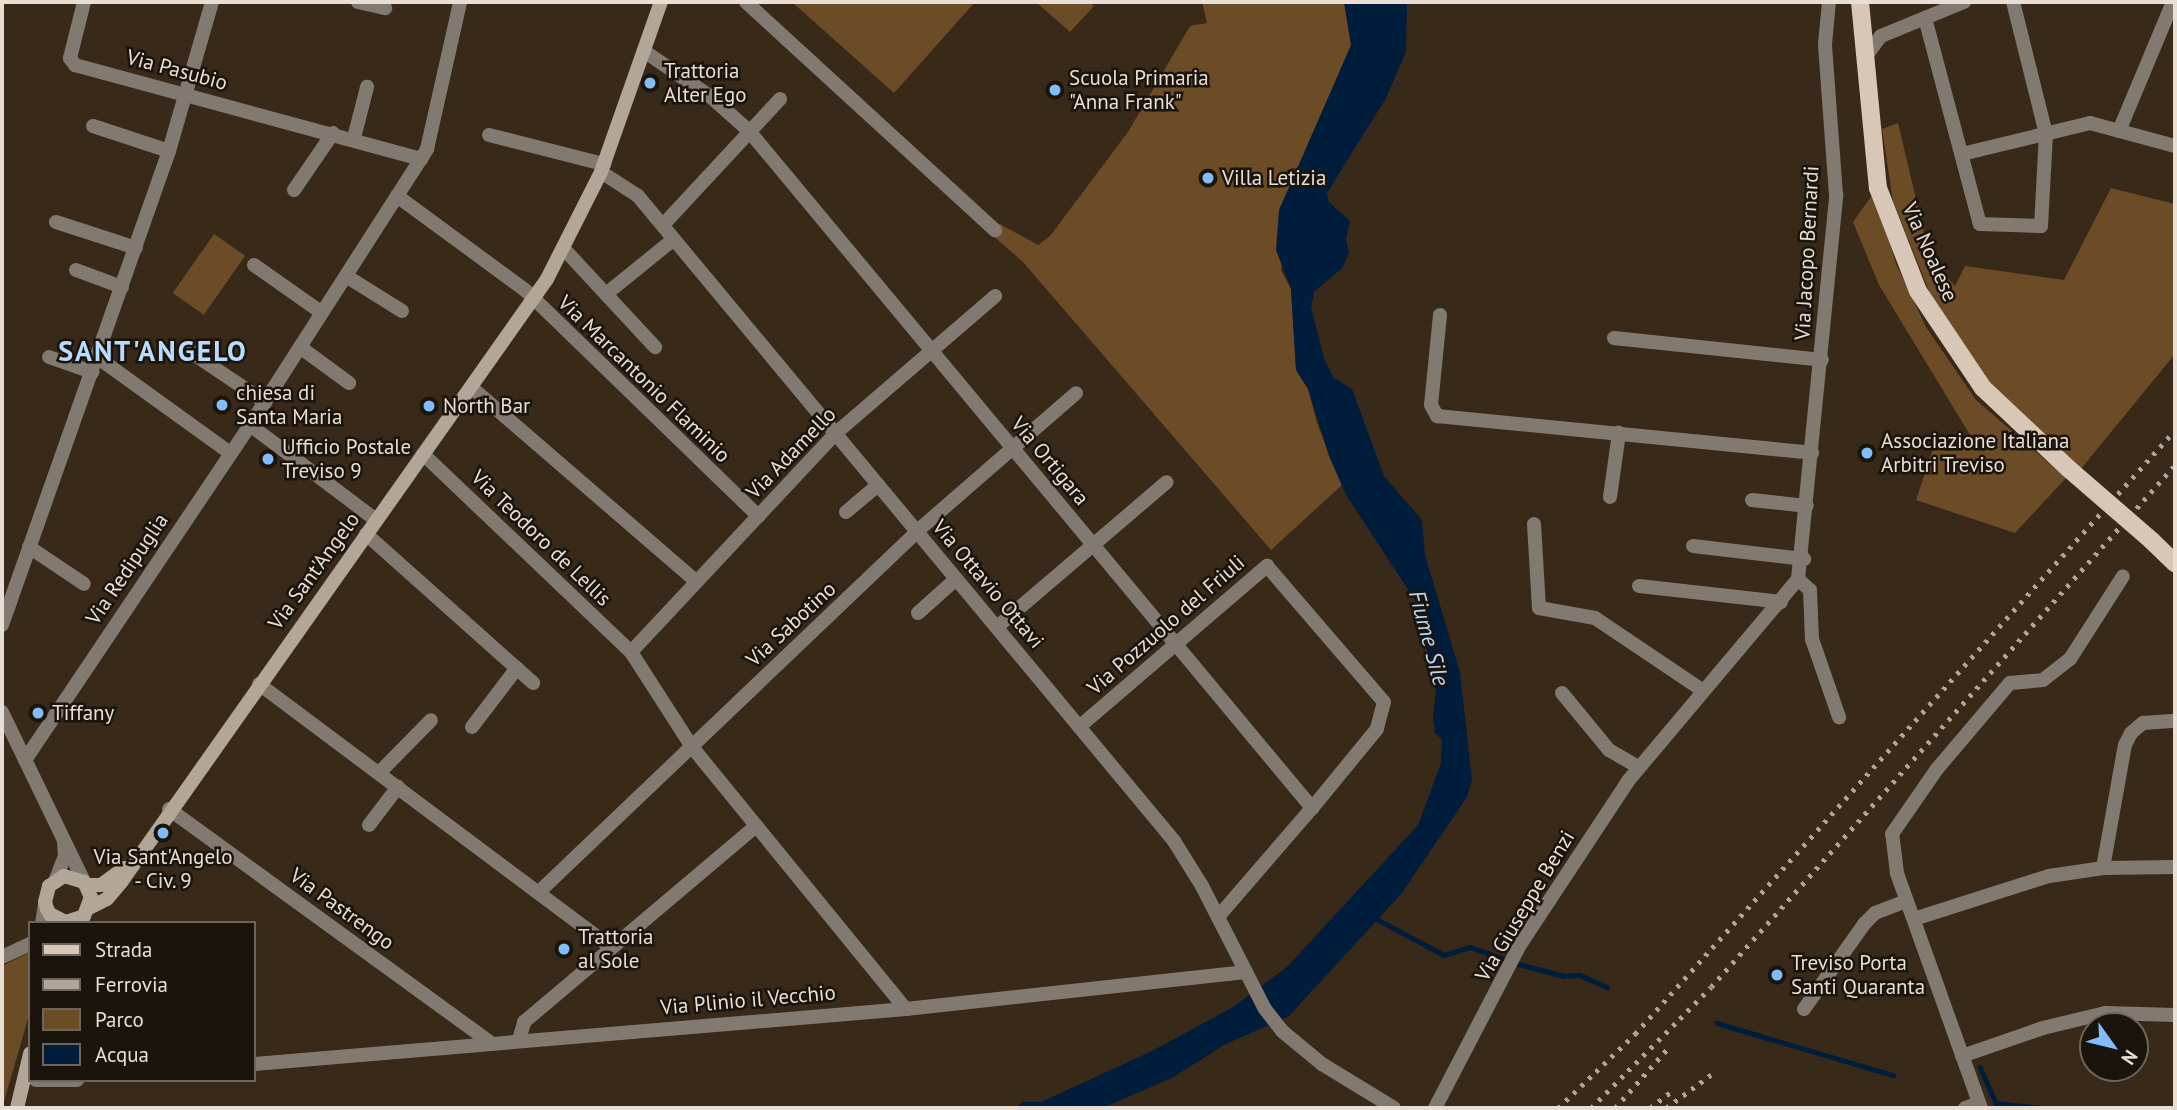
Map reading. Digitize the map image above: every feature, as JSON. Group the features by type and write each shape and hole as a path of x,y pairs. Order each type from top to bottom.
{"main road":[{"name":"Via Noalese","path":"1860,2 1878,188 1917,291 1983,388 2069,470 2175,563"}],"street":[{"name":"Via Pasubio","path":"84,2 71,62 354,138 421,159"},
{"path":"2,625 169,151 212,2"},
{"path":"358,2 385,8"},
{"name":"Via Redipuglia","path":"24,760 250,425 421,159 440,105 460,2"},
{"name":"Via Sant'Angelo","path":"83,917 114,891 169,809 533,300 564,249 602,168 661,2"},
{"path":"746,2 995,230"},
{"name":"Via Jacopo Bernardi","path":"1798,579 1804,559 1836,195 1825,44 1829,2"},
{"path":"1864,59 1881,36 1964,2"},
{"path":"1925,18 1980,224 2041,226 2046,134 2013,2"},
{"path":"2119,131 2173,2"},
{"name":"Via Ortigara","path":"643,51 711,97 749,131 1312,808"},
{"path":"354,138 367,87"},
{"path":"663,225 780,99"},
{"path":"1962,155 2090,123 2175,146"},
{"path":"93,126 169,151"},
{"path":"294,190 333,133"},
{"path":"489,135 602,168"},
{"name":"Via Ottavio Ottavi","path":"602,168 632,190 663,225 1174,841 1249,979 1282,1031 1322,1064 1394,1108"},
{"name":"Via Marcantonio Flaminio","path":"397,197 533,300 758,516"},
{"path":"56,222 136,248"},
{"path":"606,295 674,239"},
{"path":"564,249 655,347"},
{"path":"254,265 322,313"},
{"path":"76,270 122,287"},
{"path":"346,276 402,311"},
{"name":"Via Adamello","path":"631,652 836,433 995,296"},
{"path":"1440,316 1431,405 1437,416 1812,453"},
{"path":"1614,338 1822,360"},
{"path":"300,347 349,383"},
{"path":"189,351 265,402"},
{"path":"49,357 92,372"},
{"path":"97,357 230,453"},
{"path":"471,387 697,582"},
{"name":"Via Sabotino","path":"540,891 917,532 1076,393"},
{"path":"250,425 376,520"},
{"path":"1610,497 1619,433"},
{"name":"Via Teodoro de Lellis","path":"423,454 631,652 692,747 906,1009"},
{"path":"997,628 1167,482"},
{"path":"846,512 878,485"},
{"path":"1752,500 1807,506"},
{"path":"1534,524 1539,608 1595,618 1702,690"},
{"path":"366,534 533,683"},
{"path":"1693,546 1804,559"},
{"path":"29,547 84,584"},
{"name":"Via Pozzuolo del Friuli","path":"1079,727 1267,566 1380,695 1384,709 1382,722 1312,808"},
{"path":"1965,1108 1980,1106 1914,919 1891,845 1895,824 2010,682 2043,680 2070,659 2123,576"},
{"path":"918,613 956,579"},
{"path":"1798,579 1810,590 1812,639 1839,717"},
{"name":"Via Giuseppe Benzi","path":"1435,1108 1520,945 1639,767 1798,579"},
{"path":"1639,586 1781,602"},
{"path":"472,727 517,668"},
{"path":"259,684 540,891 611,947"},
{"path":"1562,693 1609,750 1639,767"},
{"path":"2,712 85,884 83,917"},
{"path":"379,773 431,720"},
{"path":"2103,867 2125,745 2131,733 2143,723 2175,721"},
{"path":"369,825 397,787"},
{"path":"1218,918 1312,808"},
{"name":"Via Pastrengo","path":"169,809 490,1042"},
{"path":"519,1040 524,1022 756,826"},
{"path":"49,916 46,891 56,879 65,856 64,842"},
{"name":"Via Sant'Angelo","path":"56,879 72,876 85,884 109,881 137,855"},
{"path":"1914,919 2000,889 2103,867 2175,867"},
{"path":"1804,1009 1865,923 1875,913 1908,901"},
{"path":"2,957 27,944"},
{"name":"Via Plinio il Vecchio","path":"256,1064 1249,979"},
{"path":"1962,1056 2043,1028 2105,1013 2175,1015"},
{"path":"17,1108 28,1082"}],"green space":[{"path":"792,2 975,2 894,93"},
{"path":"1036,2 1089,2 1094,6 1070,32"},
{"path":"1202,2 1344,2 1351,45 1298,173 1281,270 1291,289 1296,370 1308,389 1317,423 1342,485 1271,550 1023,262 991,234 1000,224 1038,245 1050,236 1128,132 1190,26 1207,23"},
{"path":"1898,123 1930,258 1955,286 1965,266 2064,280 2111,188 2175,204 2175,354 2080,470 2026,423 1980,372 1937,311 1893,201 1882,129"},
{"path":"1875,191 1896,264 1926,327 1976,400 2066,478 2015,533 1916,500 1936,440 1978,448 1879,285 1853,222"},
{"path":"214,234 245,256 204,315 173,293"},
{"path":"28,953 28,1019 2,1108 2,966"}],"water":[{"name":"Fiume Sile","path":"1344,2 1407,2 1406,52 1386,98 1327,193 1329,202 1350,221 1346,239 1349,253 1342,268 1314,292 1311,308 1324,358 1333,377 1352,389 1384,476 1422,520 1425,555 1460,672 1472,780 1467,797 1402,893 1289,1016 1224,1045 1172,1078 1102,1108 1016,1108 1022,1102 1041,1102 1152,1051 1233,1007 1287,967 1418,825 1441,763 1442,740 1435,733 1433,717 1436,689 1415,600 1346,495 1329,456 1308,389 1296,370 1291,289 1276,250 1279,210 1351,45"}],"waterway":[{"path":"1375,918 1444,955 1470,947 1502,958"},
{"path":"1515,963 1564,976 1580,975 1607,987"},
{"path":"1717,1023 1893,1075"},
{"path":"1980,1067 1996,1103 2044,1108"}],"railway":[{"path":"1558,1108 1635,1034 2175,430"},
{"path":"1591,1108 1711,987 2175,465"},
{"path":"1615,1108 1668,1048"},
{"path":"1666,1108 1716,1071"},
{"path":"1650,1108 1672,1091"}],"place":[{"name":"Trattoria Alter Ego","path":"650,83"},
{"name":"Scuola Primaria \"Anna Frank\"","path":"1055,90"},
{"name":"Villa Letizia","path":"1208,178"},
{"name":"chiesa di Santa Maria","path":"222,405"},
{"name":"North Bar","path":"429,406"},
{"name":"Associazione Italiana Arbitri Treviso","path":"1867,453"},
{"name":"Ufficio Postale Treviso 9","path":"268,459"},
{"name":"Tiffany","path":"38,713"},
{"name":"Via Sant'Angelo - Civ. 9","path":"163,833"},
{"name":"Trattoria al Sole","path":"564,949"},
{"name":"Treviso Porta Santi Quaranta","path":"1777,975"}],"district":[{"name":"SANT'ANGELO","path":"153,351"}]}
